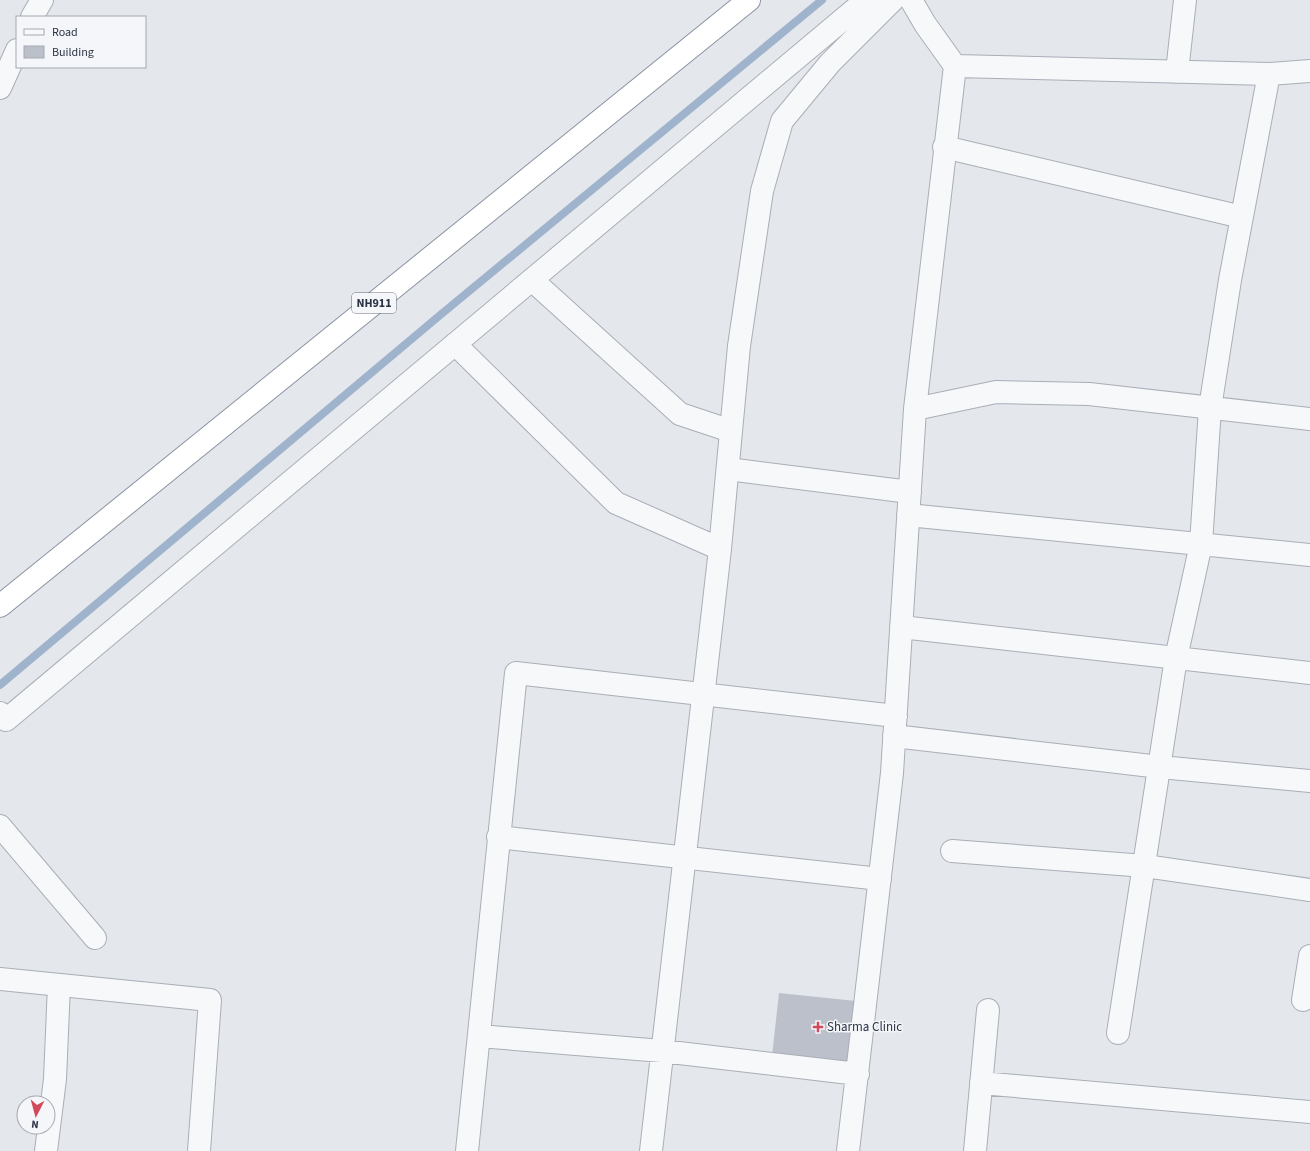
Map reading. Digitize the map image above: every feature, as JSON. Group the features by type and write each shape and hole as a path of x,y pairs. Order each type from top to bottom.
{"highway":[{"name":"NH911","path":"0,606 749,0"}],"street":[{"path":"33,16 42,0"},
{"path":"0,713 6,720 866,0"},
{"path":"651,1151 720,549 739,346 762,191 782,121 830,63 893,0"},
{"path":"848,1151 892,773 915,409 944,147 955,66 925,24 911,0"},
{"path":"1177,72 1185,0"},
{"path":"0,88 16,52"},
{"path":"955,66 1269,74 1310,71"},
{"path":"1118,1033 1176,658 1201,544 1210,408 1230,280 1269,74"},
{"path":"944,147 1242,217"},
{"path":"532,280 680,414 731,431"},
{"path":"456,344 616,503 720,549"},
{"path":"915,409 996,392 1089,394 1310,420"},
{"path":"728,470 910,492"},
{"path":"908,515 1310,555"},
{"path":"901,627 1310,673"},
{"path":"467,1151 516,673 703,695 1160,767 1310,781"},
{"path":"0,826 95,938"},
{"path":"498,837 880,879"},
{"path":"952,851 1145,866 1310,890"},
{"path":"1303,1000 1310,956"},
{"path":"0,979 210,1000 199,1151"},
{"path":"46,1151 56,1079 59,985"},
{"path":"975,1151 988,1010"},
{"path":"478,1036 662,1051 858,1074"},
{"path":"982,1083 1310,1112"}],"building":[{"path":"779,993 856,1001 849,1064 772,1056"}],"waterway":[{"path":"0,685 439,316 822,0"}],"place":[{"name":"Sharma Clinic","path":"818,1027"}]}
